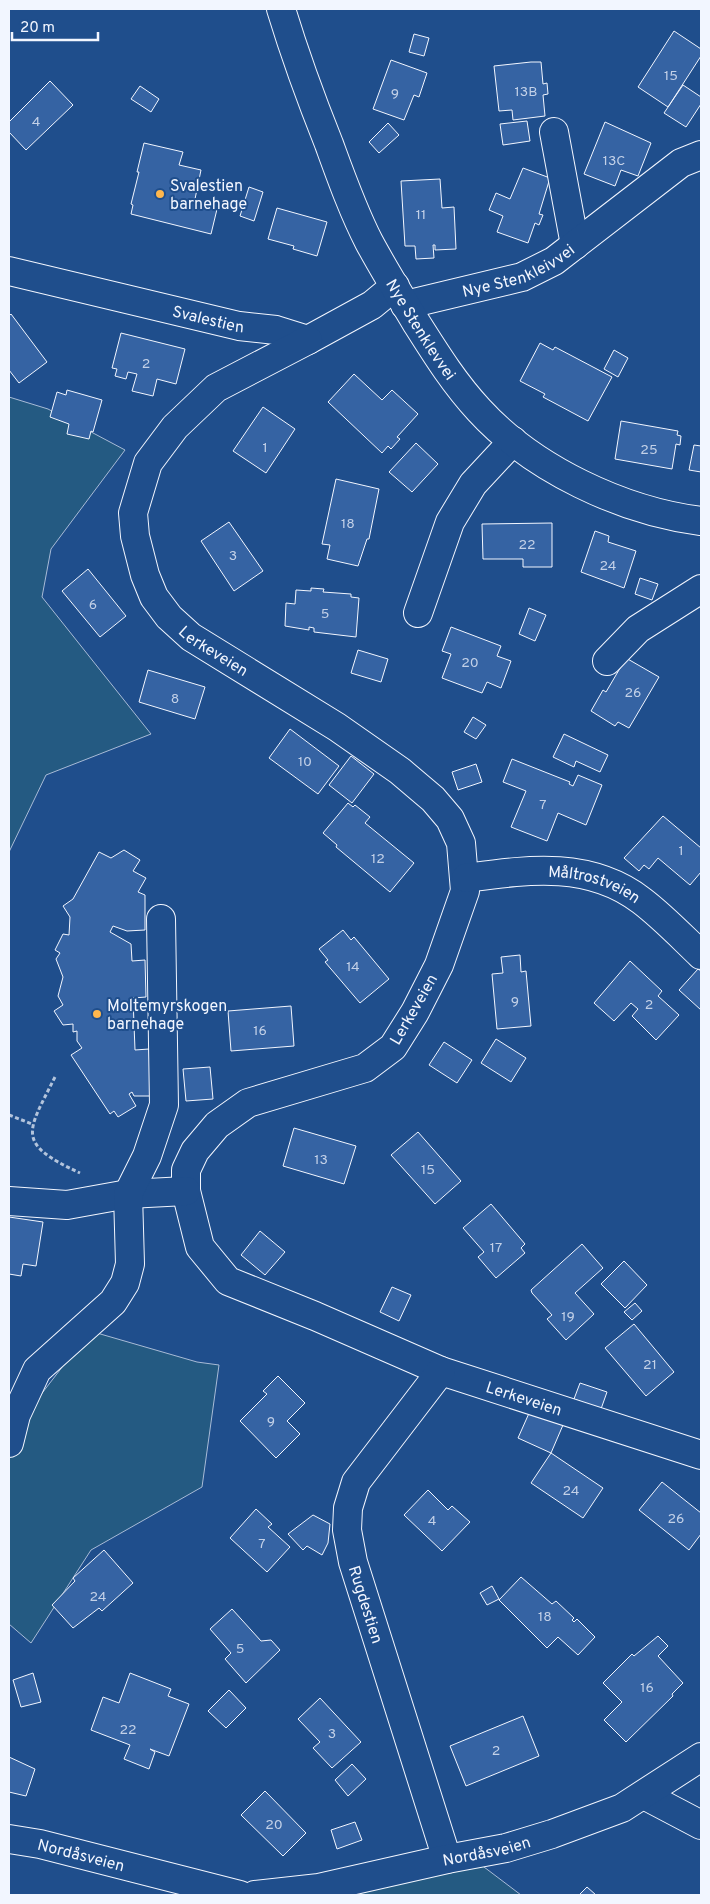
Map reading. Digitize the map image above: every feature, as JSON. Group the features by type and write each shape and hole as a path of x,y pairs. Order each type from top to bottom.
{"street":[{"name":"Nye Stenklevvei","path":"281,9 295,57 348,195 369,242 448,374 480,411 513,441 579,484 626,504 682,519 701,521"},
{"name":"Nye Stenkleivvei","path":"400,296 522,277 554,261 575,245 554,132"},
{"path":"575,245 681,163 701,154"},
{"name":"Svalestien","path":"9,270 239,326 276,330 308,340"},
{"path":"308,340 372,305 400,296"},
{"name":"Lerkeveien","path":"308,340 216,388 175,427 148,464 133,513 135,536 145,575 159,603 169,617 191,637 337,727 400,771 433,799 450,820 462,843 466,878 465,891 439,965 415,1012 393,1047 364,1068 248,1104 217,1125 195,1150 186,1170 186,1191 200,1247 228,1281 315,1316 441,1371 701,1455"},
{"path":"418,613 450,522 473,484 513,441"},
{"path":"607,661 638,630 701,589"},
{"name":"Måltrostveien","path":"466,878 533,869 573,872 611,884 641,900 701,955"},
{"path":"9,1443 16,1415 37,1370 113,1302 125,1283 130,1264 121,1195 147,1156 164,1105 161,919"},
{"path":"9,1201 67,1205 121,1195 186,1191"},
{"name":"Rugdestien","path":"441,1371 356,1482 348,1508 346,1530 353,1562 447,1858"},
{"name":"Nordåsveien","path":"255,1895 318,1892 447,1858 506,1848 552,1834 622,1808 701,1757"},
{"path":"644,1795 691,1820 701,1843"},
{"name":"Nordåsveien","path":"9,1839 40,1844 240,1895"}],"path":[{"path":"55,1077 32,1124 32,1136 43,1152 56,1162 106,1185 121,1195"},
{"path":"9,1114 32,1124"}],"shaded area":[{"path":"9,397 48,409 125,450 51,549 42,597 151,734 46,775 9,852"},
{"path":"90,1331 197,1362 219,1365 202,1487 91,1550 31,1643 9,1624 9,1436"},
{"path":"447,1839 521,1895 355,1895"}],"building":[{"path":"674,31 701,49 701,56 668,107 638,87"},
{"path":"414,34 429,38 424,56 409,52"},
{"path":"391,60 427,73 419,97 414,95 404,120 373,109"},
{"path":"541,62 543,84 547,83 548,94 543,95 545,116 513,120 512,110 499,111 494,66"},
{"path":"50,81 73,105 26,150 9,132 9,122"},
{"path":"683,85 701,97 701,104 686,127 664,113"},
{"path":"140,86 159,99 151,112 131,99"},
{"path":"527,121 530,141 503,145 500,124"},
{"path":"605,122 651,143 638,176 621,170 615,186 584,174"},
{"path":"388,123 399,135 379,153 369,142"},
{"path":"144,143 183,152 179,165 201,170 195,199 218,205 211,234 131,214 133,205 131,204"},
{"path":"523,168 550,178 539,214 543,215 539,225 535,223 528,243 497,232 503,216 489,210 496,193 510,199"},
{"path":"440,179 442,208 454,207 456,249 435,250 435,245 433,245 434,258 416,259 415,246 405,246 401,181"},
{"path":"249,187 263,192 254,221 240,216"},
{"path":"277,208 327,222 317,256 293,249 294,246 268,239"},
{"path":"11,314 47,362 19,383 9,370 9,316"},
{"path":"121,333 185,349 176,384 157,379 153,396 132,391 137,374 128,372 126,379 115,376 117,369 112,368"},
{"path":"540,343 553,350 555,347 612,377 588,421 543,397 545,394 520,381"},
{"path":"614,350 628,358 618,377 604,369"},
{"path":"354,374 382,400 392,390 418,414 397,437 400,439 391,449 388,446 382,453 328,402"},
{"path":"67,390 102,400 93,432 91,431 89,439 67,434 69,424 50,417 57,392 66,395"},
{"path":"263,407 295,429 266,473 233,451"},
{"path":"621,421 678,431 677,435 681,436 680,445 676,444 672,469 615,459"},
{"path":"416,443 438,464 412,492 389,472"},
{"path":"694,445 701,446 701,472 689,470"},
{"path":"336,479 379,489 369,539 367,539 358,566 327,559 330,545 322,544"},
{"path":"229,522 263,571 234,591 201,541"},
{"path":"552,523 552,567 523,567 523,559 483,559 482,524"},
{"path":"595,531 609,536 608,542 636,551 624,588 581,572"},
{"path":"88,569 126,616 100,637 62,591"},
{"path":"640,578 658,584 652,600 635,594"},
{"path":"311,588 324,589 323,592 351,594 351,597 359,598 356,637 314,632 314,628 309,627 309,630 285,626 286,603 295,604 296,590 311,591"},
{"path":"529,608 546,615 535,641 519,634"},
{"path":"451,627 501,646 497,656 511,661 501,688 487,682 482,693 442,678 451,654 442,651"},
{"path":"358,650 388,659 381,682 351,673"},
{"path":"626,658 659,677 629,728 618,722 615,726 591,711 603,690 606,692"},
{"path":"148,670 205,687 195,719 139,702"},
{"path":"473,717 486,725 476,739 464,732"},
{"path":"290,729 339,766 318,794 269,758"},
{"path":"564,734 608,755 600,772 576,761 574,767 553,757"},
{"path":"351,756 374,774 352,803 329,785"},
{"path":"512,759 570,782 569,784 573,786 578,775 602,785 586,825 558,813 547,841 511,827 526,791 503,782"},
{"path":"476,764 482,782 458,790 452,772"},
{"path":"348,803 353,807 355,805 370,817 365,823 414,863 390,892 336,847 337,845 323,833"},
{"path":"663,816 701,848 701,872 690,885 658,858 649,869 644,865 639,871 624,858"},
{"path":"124,850 140,860 133,871 146,878 138,892 145,895 145,930 127,931 113,926 110,932 131,944 132,961 145,960 146,997 133,998 135,1050 149,1049 151,1096 134,1096 132,1092 129,1094 136,1106 118,1117 114,1111 110,1114 71,1055 82,1048 77,1041 77,1031 73,1032 73,1024 63,1025 54,1011 63,1005 58,996 63,977 56,959 60,953 55,950 63,934 69,935 70,917 63,906 73,899 99,852 111,858"},
{"path":"343,930 351,940 354,937 389,979 360,1003 325,962 328,960 319,949"},
{"path":"520,955 521,972 526,971 531,1026 497,1029 492,974 503,973 501,957"},
{"path":"630,961 662,991 658,996 679,1015 656,1040 632,1016 638,1009 631,1003 614,1021 594,1003"},
{"path":"698,969 701,971 701,1010 679,990"},
{"path":"291,1006 294,1046 231,1051 228,1011"},
{"path":"496,1039 526,1058 511,1082 481,1063"},
{"path":"444,1042 472,1060 457,1083 429,1065"},
{"path":"210,1067 213,1099 186,1101 183,1069"},
{"path":"294,1128 356,1146 344,1184 283,1166"},
{"path":"418,1132 461,1181 435,1204 391,1155"},
{"path":"491,1204 525,1244 521,1248 525,1253 496,1278 478,1257 484,1252 463,1228"},
{"path":"9,1217 43,1222 36,1266 23,1264 21,1276 9,1274"},
{"path":"260,1231 285,1252 265,1275 241,1255"},
{"path":"582,1244 603,1268 575,1293 594,1314 566,1340 547,1319 552,1315 531,1290"},
{"path":"624,1261 647,1285 625,1308 601,1284"},
{"path":"392,1287 411,1295 399,1321 380,1312"},
{"path":"635,1303 642,1311 632,1320 624,1312"},
{"path":"634,1324 674,1372 646,1396 605,1348"},
{"path":"278,1376 305,1403 287,1421 300,1434 276,1458 240,1421 267,1394 263,1391"},
{"path":"580,1383 607,1392 601,1409 574,1399"},
{"path":"530,1411 563,1425 551,1453 518,1438"},
{"path":"551,1453 603,1488 583,1518 531,1483"},
{"path":"662,1482 701,1513 701,1534 689,1550 639,1510"},
{"path":"428,1490 448,1510 452,1506 470,1522 442,1551 404,1515"},
{"path":"256,1509 272,1524 268,1527 290,1547 267,1572 230,1538"},
{"path":"313,1515 330,1524 328,1543 322,1555 307,1546 303,1550 288,1534"},
{"path":"104,1550 133,1583 102,1611 99,1608 73,1628 52,1605 75,1581 73,1578"},
{"path":"521,1577 552,1604 556,1601 574,1618 572,1620 574,1622 577,1619 595,1637 578,1655 558,1637 547,1648 499,1600"},
{"path":"492,1586 499,1599 487,1605 480,1593"},
{"path":"232,1609 261,1641 271,1640 280,1650 246,1683 225,1659 231,1653 210,1629"},
{"path":"658,1636 668,1646 658,1656 683,1683 672,1694 673,1696 626,1742 604,1720 622,1702 603,1683 632,1654 634,1656"},
{"path":"33,1673 41,1702 21,1707 13,1680"},
{"path":"130,1673 171,1689 168,1696 189,1704 169,1756 150,1749 155,1752 149,1769 124,1759 130,1745 91,1730 103,1697 119,1703"},
{"path":"229,1690 246,1708 226,1728 208,1711"},
{"path":"320,1698 361,1742 332,1768 313,1748 320,1742 298,1719"},
{"path":"523,1716 539,1756 466,1786 450,1746"},
{"path":"9,1757 35,1769 26,1796 9,1792"},
{"path":"352,1764 366,1779 348,1796 335,1780"},
{"path":"265,1791 306,1833 283,1856 241,1815"},
{"path":"355,1822 362,1840 337,1849 331,1830"},
{"path":"587,1887 596,1895 579,1895"}],"place":[{"name":"Svalestien barnehage","path":"160,194"},
{"name":"Moltemyrskogen barnehage","path":"97,1014"}]}
